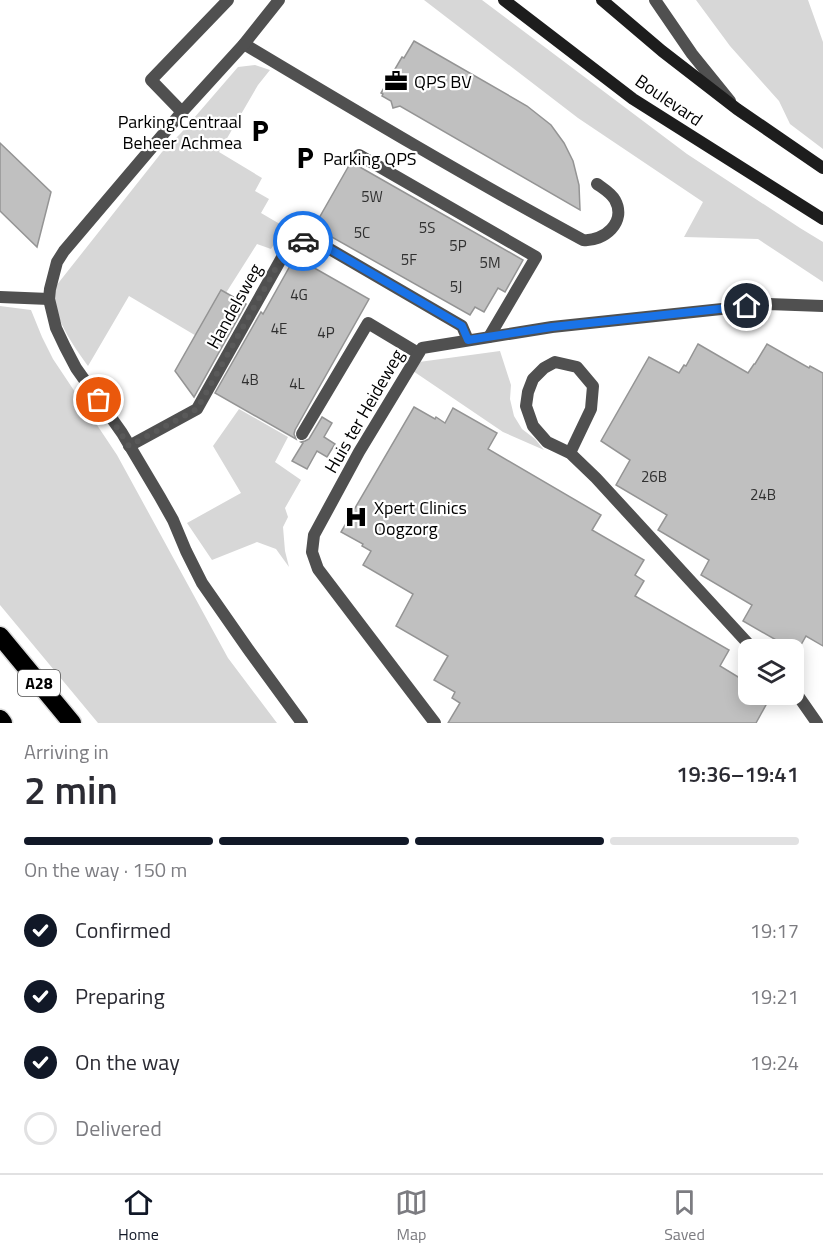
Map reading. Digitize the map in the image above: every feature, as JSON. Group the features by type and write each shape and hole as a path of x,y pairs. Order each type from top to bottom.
{"highway":[{"name":"A28","path":"0,636 72,723"},
{"path":"0,719 3,723"}],"main road":[{"name":"Boulevard","path":"504,0 633,99 823,219"},
{"name":"Boulevard","path":"602,0 736,109 823,168"}],"street":[{"path":"182,112 151,80 228,0"},
{"path":"279,0 244,44 182,112 64,251 57,262 49,299 56,328 76,368 129,446 173,520 202,583 302,723"},
{"name":"Boulevard","path":"656,0 692,54 736,109"},
{"path":"244,44 583,240 591,241 603,236 616,225 619,209 616,201 610,193 597,184"},
{"path":"359,155 536,257 489,337"},
{"name":"Handelsweg","path":"129,446 197,409 285,252 309,237 462,326 468,340"},
{"path":"0,297 49,299"},
{"name":"Huis ter Heideweg","path":"435,723 318,569 312,552 314,535 359,452 422,348 552,327 768,304 823,306"},
{"path":"302,434 368,323 418,353"},
{"path":"570,453 591,409 593,386 577,367 555,362 544,368 533,379 528,392 526,406 533,426 547,442 570,453 596,478 744,639"},
{"path":"804,704 817,723"}],"shaded area":[{"path":"424,0 482,0 687,154 823,242 823,282 758,239 684,237 703,202 578,118"},
{"path":"696,0 808,0 823,42 823,149 790,124 779,101 730,46"},
{"path":"255,65 270,70 258,85 219,152 262,178 255,191 269,199 261,213 285,227 271,249 257,244 198,337 129,296 88,366 60,321 52,291 162,152 238,67"},
{"path":"0,306 31,310 53,359 117,455 228,658 277,723 98,723 0,605"},
{"path":"500,351 511,385 510,399 514,416 522,429 544,450 503,432 413,371 419,362"},
{"path":"239,409 288,437 275,462 301,480 285,508 288,517 283,527 289,567 276,549 257,542 212,560 187,523 241,493 213,446"}],"building":[{"path":"414,41 527,106 551,125 573,161 579,185 580,210 400,106 393,108 391,101 381,93"},
{"path":"0,143 51,192 37,247 0,211"},
{"path":"351,162 523,260 505,292 498,288 484,312 475,307 470,315 314,227"},
{"path":"295,257 369,299 295,430 296,439 215,393"},
{"path":"221,290 246,304 194,397 175,371"},
{"path":"698,344 748,373 767,344 809,368 810,366 823,373 823,646 806,636 804,640 774,639 743,621 752,605 701,575 709,560 658,530 667,515 616,485 630,460 601,441 649,357 679,373 684,365 686,366"},
{"path":"414,407 445,423 453,408 497,433 488,449 601,515 592,530 644,560 635,575 644,581 635,596 729,650 720,666 738,677 738,705 766,705 756,723 448,723 460,703 452,698 455,692 434,680 448,656 396,626 413,594 363,565 371,551 341,532"},
{"path":"322,417 332,423 324,437 335,444 327,457 317,451 307,469 292,461 303,443 301,442 309,439"}],"way so far":[{"path":"99,400 129,446 197,409 285,252 303,241"}],"place":[{"name":"QPS BV","path":"396,81"},
{"name":"Parking Centraal Beheer Achmea","path":"260,131"},
{"name":"Parking QPS","path":"305,158"},
{"name":"Xpert Clinics Oogzorg","path":"356,517"}],"route":[{"path":"303,241 309,237 462,326 468,340 552,327 747,306"}]}
